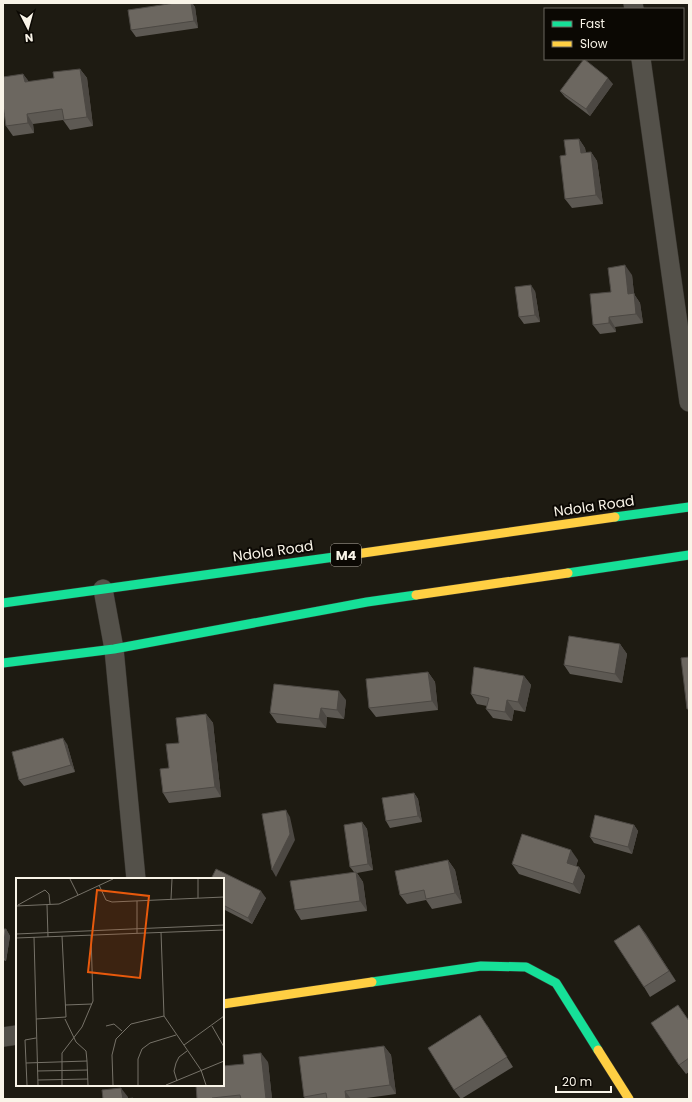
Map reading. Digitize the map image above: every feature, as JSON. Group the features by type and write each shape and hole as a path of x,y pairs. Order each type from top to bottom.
{"street":[{"path":"640,60 689,402"},
{"name":"Ndola Road","path":"3,603 689,507"},
{"path":"3,663 114,649 367,602 689,555"},
{"path":"103,589 114,649 136,878"},
{"path":"224,1004 481,966 526,968 556,982 629,1099"},
{"path":"3,1037 16,1035"}],"building":[{"path":"175,3 191,3 194,21 131,30 128,10"},
{"path":"583,60 608,78 586,109 560,91"},
{"path":"80,69 87,117 64,120 62,109 27,114 28,123 6,126 3,105 3,77 23,74 25,82 54,78 53,72"},
{"path":"579,139 581,153 591,152 596,195 565,199 560,156 566,155 564,140"},
{"path":"625,265 628,294 634,293 636,314 609,317 609,323 593,325 590,294 611,292 608,268"},
{"path":"531,285 535,315 519,317 515,287"},
{"path":"569,636 620,644 615,674 564,665"},
{"path":"689,657 689,709 687,709 681,658"},
{"path":"474,667 524,676 518,702 507,700 505,712 486,709 489,698 471,694"},
{"path":"428,672 432,701 369,708 366,679"},
{"path":"274,684 339,691 337,710 321,708 319,719 270,713"},
{"path":"206,714 215,787 163,793 160,769 169,768 166,744 179,743 176,718"},
{"path":"63,738 71,765 19,780 12,752"},
{"path":"414,793 418,816 386,821 382,798"},
{"path":"286,810 290,834 272,870 262,814"},
{"path":"595,815 634,825 628,847 590,837"},
{"path":"362,822 368,864 350,867 344,825"},
{"path":"522,834 571,850 567,863 579,867 573,884 512,864"},
{"path":"448,860 455,893 426,899 424,890 400,895 395,871"},
{"path":"216,869 261,891 248,918 224,906 224,878 212,878"},
{"path":"356,872 360,901 295,910 290,881"},
{"path":"639,925 669,971 644,987 614,941"},
{"path":"3,929 6,929 3,946"},
{"path":"678,1005 689,1021 689,1058 679,1065 651,1023"},
{"path":"480,1015 507,1057 454,1090 428,1048"},
{"path":"384,1046 390,1085 345,1091 346,1099 327,1099 326,1093 304,1097 299,1057"},
{"path":"261,1053 266,1099 241,1099 240,1095 212,1099 197,1099 196,1086 224,1086 224,1066 244,1064 243,1055"},
{"path":"121,1088 123,1099 103,1099 102,1090"}],"traffic: fast":[{"path":"615,517 689,507"},
{"path":"3,603 356,554"},
{"path":"568,573 689,555"},
{"path":"3,663 114,649 367,602 416,595"},
{"path":"372,982 481,966 526,967 556,983 598,1050"}],"traffic: slow":[{"path":"356,554 615,517"},
{"path":"416,595 568,573"},
{"path":"224,1004 372,982"},
{"path":"598,1050 629,1099"}]}
